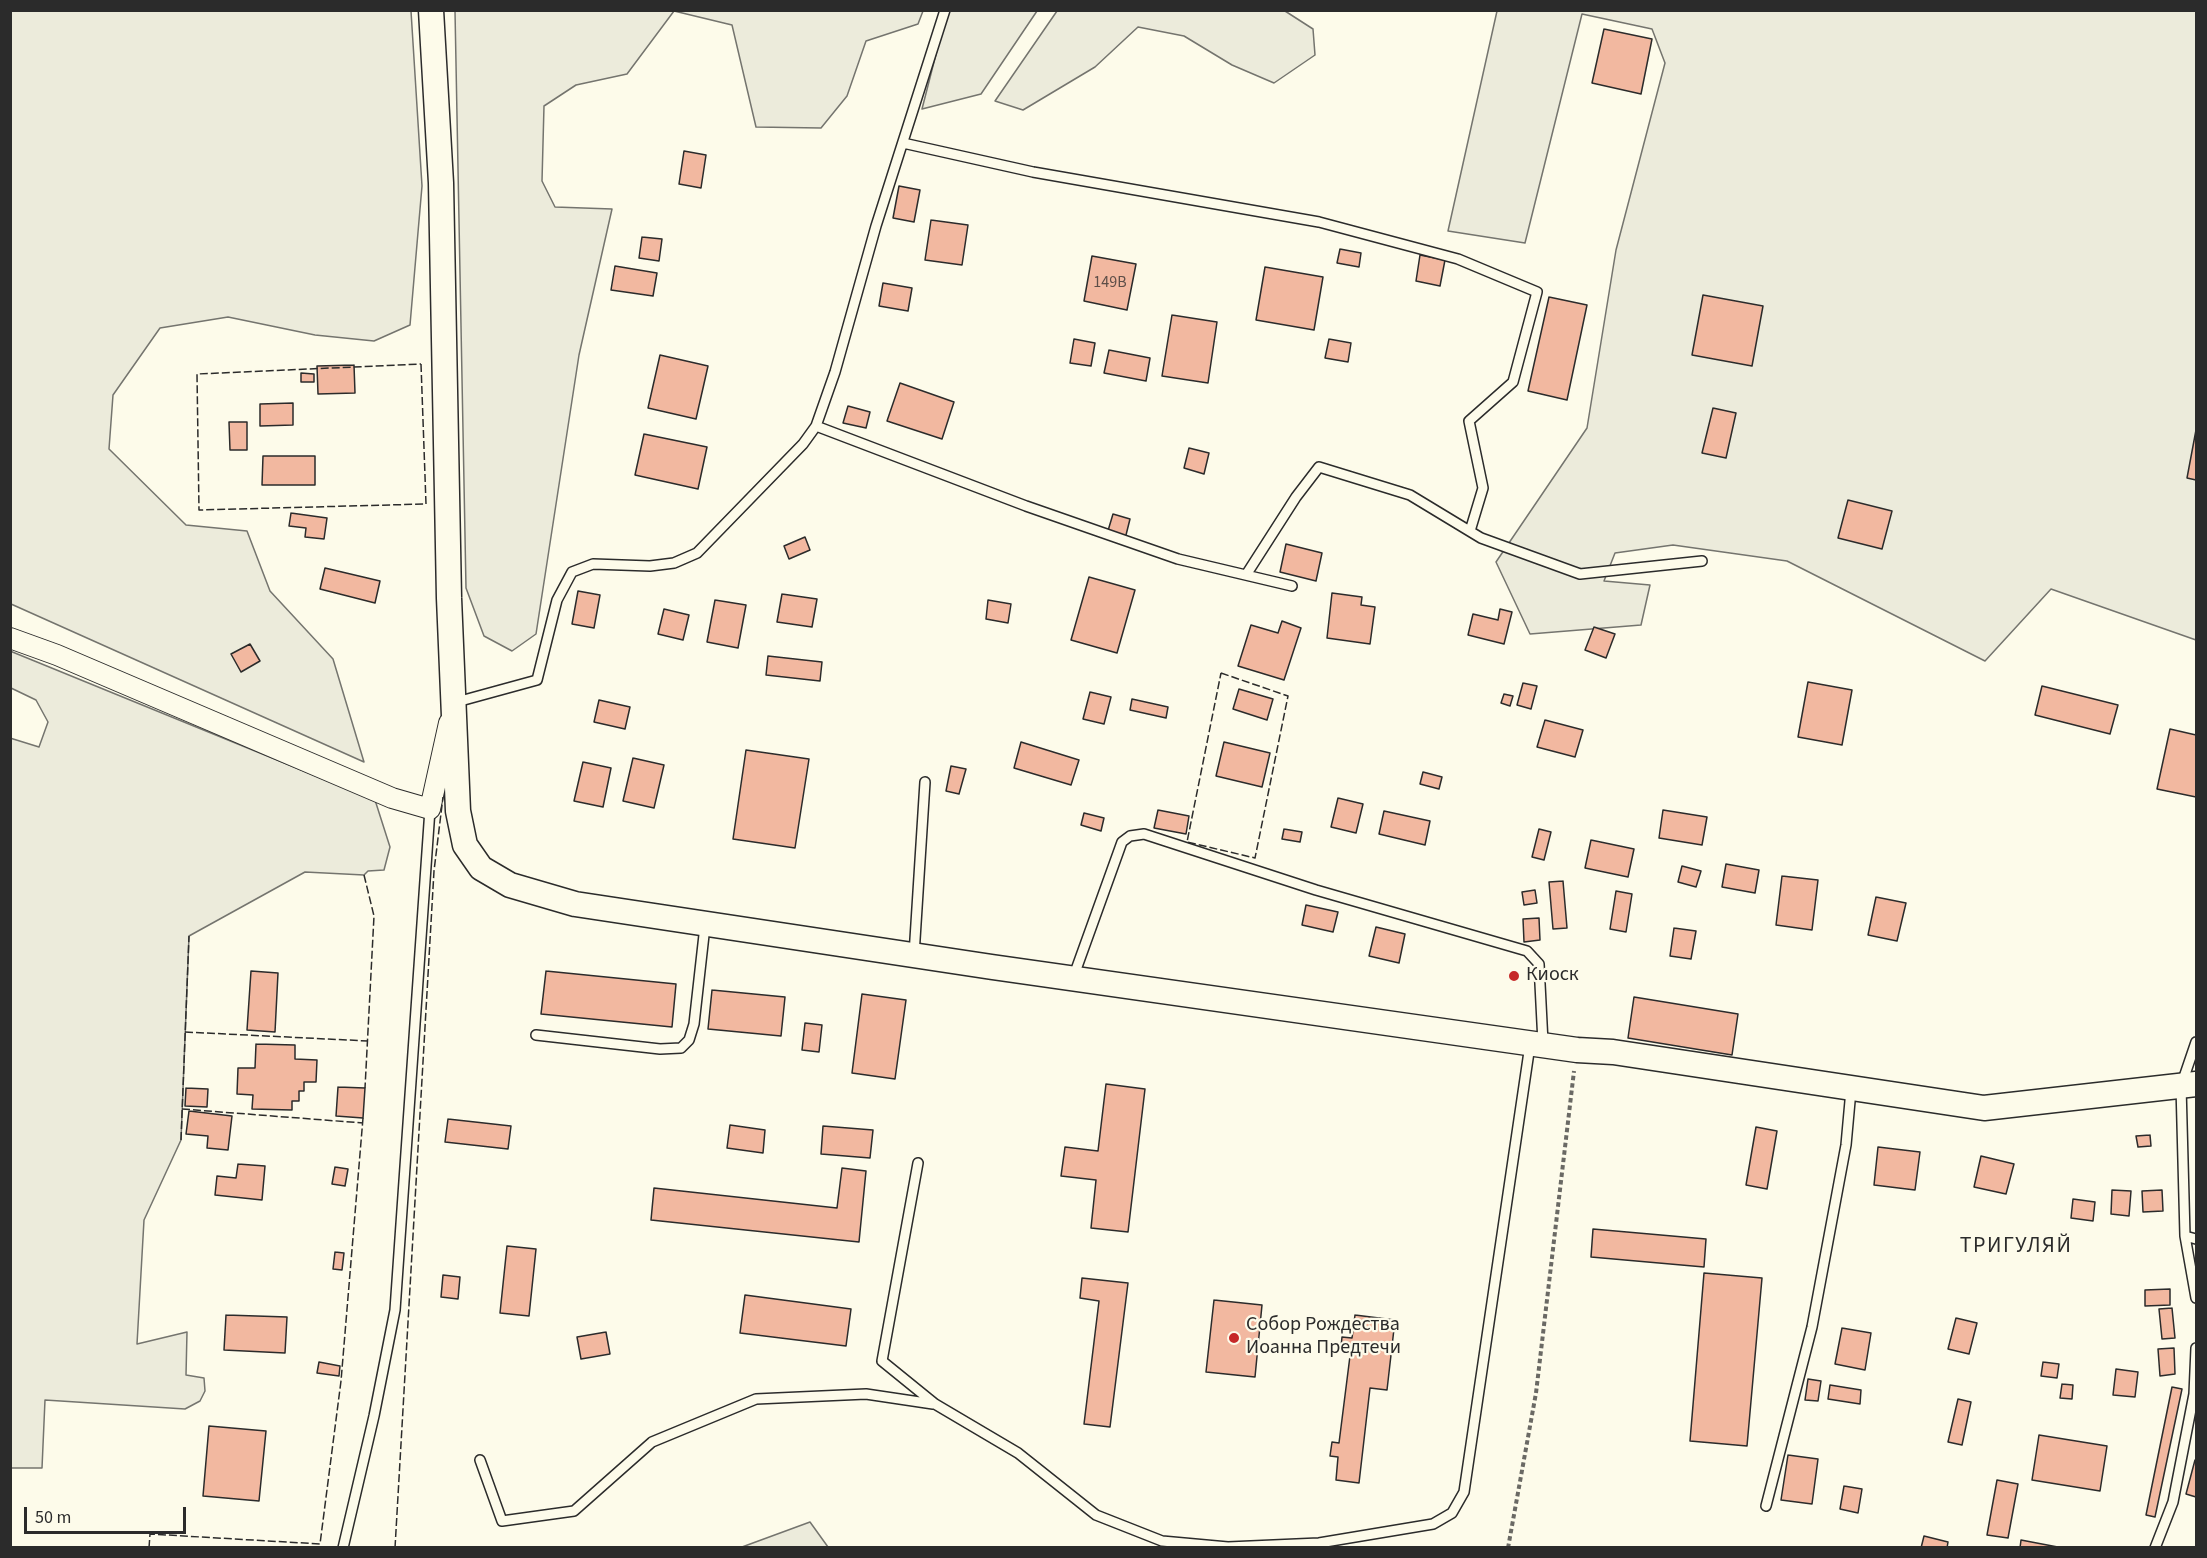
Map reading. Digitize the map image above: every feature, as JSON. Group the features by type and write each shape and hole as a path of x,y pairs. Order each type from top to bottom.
{"street":[{"path":"431,10 441,183 453,703 459,811 465,845 481,868 510,885 575,904 1577,1050 1613,1052 1984,1108 2189,1085"},
{"path":"10,638 80,664 392,798 430,809 453,703"}],"lane":[{"path":"453,703 537,680 557,600 572,572 593,564 650,566 674,563 697,553 803,444 816,426 835,372 876,226 945,10"},
{"path":"903,143 1033,172 1319,222 1458,259 1537,292 1513,382 1469,421 1483,488 1470,531"},
{"path":"816,426 1037,510 1178,559 1292,586"},
{"path":"1246,575 1296,497 1318,468 1410,495 1470,531 1580,574 1702,561"},
{"path":"914,955 925,782"},
{"path":"343,1548 374,1416 395,1310 430,809"},
{"path":"918,1163 882,1360 935,1404 1017,1453 1096,1515 1162,1541 1228,1547 1319,1543 1432,1524 1446,1519 1458,1505 1464,1492 1536,1044 1539,964 1527,951 1316,890 1144,834 1130,836 1122,842 1073,978"},
{"path":"536,1035 660,1049 681,1048 689,1040 694,1024 705,923"},
{"path":"2196,1042 2189,1085 2185,1236 2196,1298"},
{"path":"1766,1506 1812,1327 1846,1145 1851,1088"},
{"path":"2185,1236 2196,1239"},
{"path":"2155,1548 2173,1502 2195,1395 2196,1348"},
{"path":"480,1460 502,1521 574,1511 652,1442 756,1399 866,1394 935,1404"}],"path":[{"path":"1508,1548 1536,1393 1577,1050"}],"shaded area":[{"path":"11,11 411,11 422,186 410,325 374,341 315,335 228,317 160,328 113,395 109,449 186,525 247,531 270,591 333,659 364,762 11,604"},
{"path":"455,11 674,11 627,74 576,85 544,106 542,181 555,207 612,209 579,355 536,634 512,651 484,636 466,588"},
{"path":"674,11 923,11 918,24 866,41 847,96 821,128 756,127 732,25"},
{"path":"947,11 1037,11 981,94 922,109"},
{"path":"1057,11 1285,11 1313,29 1315,55 1274,83 1232,65 1184,36 1138,27 1095,67 1023,110 995,101"},
{"path":"1497,11 2196,11 2196,640 2051,589 1985,661 1787,561 1673,545 1615,553 1604,581 1650,585 1641,625 1530,634 1496,562 1587,428 1616,250 1665,63 1652,29 1582,14 1525,243 1448,231"},
{"path":"10,651 375,800 390,847 384,870 368,871 364,875 305,872 189,936 181,1140 144,1220 137,1344 187,1332 186,1375 204,1378 205,1391 200,1401 185,1409 45,1400 42,1468 10,1468 10,738 39,747 48,722 36,700 11,688"},
{"path":"810,1522 828,1547 742,1547"}],"building":[{"path":"1604,29 1652,39 1641,94 1592,83"},
{"path":"684,151 706,155 701,188 679,184"},
{"path":"899,186 920,190 914,222 893,218"},
{"path":"931,220 968,225 962,265 925,260"},
{"path":"642,237 662,239 659,261 639,258"},
{"path":"1340,249 1361,253 1359,267 1337,263"},
{"path":"1420,255 1445,260 1440,286 1416,281"},
{"path":"1092,256 1136,264 1127,310 1084,301"},
{"path":"615,266 657,273 653,296 611,290"},
{"path":"1265,267 1323,277 1314,330 1256,320"},
{"path":"883,283 912,288 908,311 879,306"},
{"path":"1703,295 1763,306 1752,366 1692,355"},
{"path":"1549,297 1587,305 1567,400 1528,391"},
{"path":"1172,315 1217,322 1208,383 1162,376"},
{"path":"1074,339 1095,343 1091,366 1070,363"},
{"path":"1329,339 1351,343 1348,362 1325,358"},
{"path":"1109,350 1150,358 1146,381 1104,373"},
{"path":"660,355 708,366 696,419 648,408"},
{"path":"354,365 355,393 318,394 317,366"},
{"path":"301,373 314,374 314,382 301,382"},
{"path":"900,383 954,402 942,439 887,421"},
{"path":"293,403 293,425 260,426 260,404"},
{"path":"848,406 870,412 866,428 843,423"},
{"path":"1713,408 1736,413 1726,458 1702,453"},
{"path":"229,422 247,422 247,450 230,450"},
{"path":"2196,430 2196,480 2187,478"},
{"path":"644,434 707,447 698,489 635,475"},
{"path":"1189,448 1209,453 1204,474 1184,468"},
{"path":"263,456 315,456 315,485 262,485"},
{"path":"1848,500 1892,511 1882,549 1838,538"},
{"path":"291,513 327,518 324,539 305,537 306,528 289,526"},
{"path":"1113,514 1130,519 1125,539 1107,534"},
{"path":"805,537 810,550 789,559 784,546"},
{"path":"1286,544 1322,553 1316,581 1280,572"},
{"path":"325,568 380,581 375,603 320,589"},
{"path":"1089,577 1135,590 1117,653 1071,640"},
{"path":"578,591 600,595 594,628 572,624"},
{"path":"1332,593 1362,597 1361,605 1375,607 1370,644 1327,638"},
{"path":"782,594 817,599 812,627 777,622"},
{"path":"715,600 746,605 738,648 707,642"},
{"path":"988,600 1011,604 1008,623 986,619"},
{"path":"664,609 689,615 683,640 658,634"},
{"path":"1500,609 1512,612 1504,644 1468,635 1473,614 1498,620"},
{"path":"1282,621 1301,628 1284,680 1238,666 1251,625 1278,633"},
{"path":"1594,627 1615,634 1606,658 1585,650"},
{"path":"250,644 260,661 241,672 231,654"},
{"path":"768,656 822,662 820,681 766,675"},
{"path":"1808,682 1852,690 1842,745 1798,737"},
{"path":"1523,683 1537,686 1531,709 1517,705"},
{"path":"2042,686 2118,705 2110,734 2035,715"},
{"path":"1239,689 1273,699 1267,720 1233,709"},
{"path":"1090,692 1111,697 1104,724 1083,719"},
{"path":"1504,694 1513,696 1510,706 1501,703"},
{"path":"1132,699 1168,707 1166,718 1130,710"},
{"path":"599,700 630,707 625,729 594,722"},
{"path":"1545,720 1583,730 1575,757 1537,747"},
{"path":"2170,729 2196,735 2196,797 2157,789"},
{"path":"1021,742 1079,760 1071,785 1014,768"},
{"path":"1224,742 1270,753 1262,787 1216,776"},
{"path":"746,750 809,759 795,848 733,839"},
{"path":"633,758 664,765 654,808 623,801"},
{"path":"583,762 611,768 603,807 574,801"},
{"path":"951,766 966,769 959,794 946,791"},
{"path":"1423,772 1442,777 1439,789 1420,784"},
{"path":"1338,798 1363,804 1356,833 1331,827"},
{"path":"1158,810 1189,816 1186,834 1154,828"},
{"path":"1663,810 1707,817 1702,845 1659,838"},
{"path":"1384,811 1430,821 1425,845 1379,834"},
{"path":"1084,813 1104,818 1101,831 1081,825"},
{"path":"1284,829 1302,832 1300,842 1282,839"},
{"path":"1539,829 1551,832 1544,860 1532,857"},
{"path":"1591,840 1634,849 1628,877 1585,868"},
{"path":"1726,864 1759,870 1755,893 1722,887"},
{"path":"1682,866 1701,871 1696,887 1678,882"},
{"path":"1782,876 1818,880 1812,930 1776,925"},
{"path":"1563,881 1567,928 1553,929 1549,882"},
{"path":"1535,890 1537,903 1524,905 1522,892"},
{"path":"1616,891 1632,894 1626,932 1610,929"},
{"path":"1876,897 1906,903 1897,941 1868,935"},
{"path":"1306,905 1338,912 1333,932 1302,925"},
{"path":"1539,918 1540,940 1524,942 1523,919"},
{"path":"1376,927 1405,934 1399,963 1369,956"},
{"path":"1674,928 1696,931 1691,959 1670,956"},
{"path":"251,971 278,973 275,1032 247,1030"},
{"path":"546,971 676,984 672,1027 541,1014"},
{"path":"712,990 785,997 781,1036 708,1029"},
{"path":"862,994 906,1000 895,1079 852,1073"},
{"path":"1634,997 1738,1014 1732,1055 1628,1038"},
{"path":"805,1023 822,1025 819,1052 802,1050"},
{"path":"256,1044 295,1045 295,1059 317,1060 316,1082 304,1082 304,1091 299,1091 299,1101 292,1101 292,1110 252,1109 253,1095 237,1094 238,1068 255,1068"},
{"path":"1106,1084 1145,1089 1128,1232 1091,1228 1096,1180 1061,1176 1065,1147 1098,1151"},
{"path":"338,1087 365,1088 363,1118 336,1116"},
{"path":"186,1088 208,1089 207,1107 185,1106"},
{"path":"189,1111 232,1116 228,1150 207,1148 208,1136 186,1134"},
{"path":"448,1119 511,1126 508,1149 445,1142"},
{"path":"730,1125 765,1130 763,1153 727,1148"},
{"path":"823,1126 873,1130 870,1158 821,1154"},
{"path":"1756,1127 1777,1131 1767,1189 1746,1185"},
{"path":"2150,1135 2151,1146 2138,1147 2136,1136"},
{"path":"1878,1147 1920,1152 1915,1190 1874,1185"},
{"path":"1981,1156 2014,1164 2006,1194 1974,1187"},
{"path":"238,1164 265,1166 262,1200 215,1195 217,1176 236,1178"},
{"path":"335,1167 348,1169 345,1186 332,1184"},
{"path":"842,1168 866,1171 859,1242 651,1220 654,1188 837,1208"},
{"path":"2112,1190 2131,1191 2129,1216 2111,1214"},
{"path":"2162,1190 2163,1211 2143,1212 2142,1191"},
{"path":"2073,1199 2095,1202 2093,1221 2071,1218"},
{"path":"1593,1229 1706,1239 1704,1267 1591,1257"},
{"path":"507,1246 536,1249 529,1316 500,1313"},
{"path":"335,1252 344,1253 342,1270 333,1269"},
{"path":"1704,1273 1762,1278 1747,1446 1690,1441"},
{"path":"443,1275 460,1277 458,1299 441,1297"},
{"path":"1082,1278 1128,1283 1110,1427 1084,1424 1099,1301 1080,1298"},
{"path":"2170,1289 2170,1305 2145,1306 2145,1290"},
{"path":"745,1295 851,1309 846,1346 740,1333"},
{"name":"Собор Рождества Иоанна Предтечи","path":"1214,1300 1262,1305 1255,1377 1206,1372"},
{"path":"2172,1308 2175,1338 2162,1339 2159,1309"},
{"path":"226,1315 287,1317 285,1353 224,1350"},
{"path":"1355,1315 1395,1320 1387,1390 1370,1388 1359,1483 1336,1480 1338,1457 1330,1456 1332,1442 1339,1443 1351,1348 1341,1347 1342,1337 1352,1338"},
{"path":"1956,1318 1977,1323 1969,1354 1948,1349"},
{"path":"1842,1328 1871,1333 1865,1370 1835,1364"},
{"path":"606,1332 610,1354 581,1359 577,1337"},
{"path":"2174,1348 2175,1374 2160,1376 2158,1349"},
{"path":"319,1362 340,1366 339,1376 317,1373"},
{"path":"2043,1362 2059,1364 2057,1378 2041,1376"},
{"path":"2116,1369 2138,1372 2135,1397 2113,1395"},
{"path":"1808,1379 1821,1381 1818,1401 1805,1400"},
{"path":"2062,1384 2073,1385 2072,1399 2060,1398"},
{"path":"1830,1385 1861,1390 1860,1404 1828,1399"},
{"path":"2172,1387 2182,1389 2155,1517 2146,1515"},
{"path":"1958,1399 1971,1402 1962,1445 1948,1442"},
{"path":"209,1426 266,1431 259,1501 203,1496"},
{"path":"2039,1435 2107,1446 2100,1491 2032,1480"},
{"path":"1788,1455 1818,1459 1812,1504 1781,1500"},
{"path":"2196,1460 2196,1497 2186,1494"},
{"path":"1997,1480 2018,1484 2008,1538 1987,1535"},
{"path":"1844,1486 1862,1489 1858,1513 1840,1509"},
{"path":"1924,1536 1948,1542 1947,1548 1921,1548"},
{"path":"2021,1540 2063,1548 2020,1548"}],"fence":[{"path":"421,364 426,504 199,510 197,374 421,364"},
{"path":"1221,673 1288,696 1255,858 1187,842 1221,673"},
{"path":"395,1548 434,871 443,797"},
{"path":"364,875 374,916 365,1088"},
{"path":"181,1140 189,936"},
{"path":"185,1032 368,1041"},
{"path":"182,1109 363,1123"},
{"path":"149,1548 150,1534 320,1544 341,1381 363,1118"}],"place":[{"name":"Киоск","path":"1514,976"},
{"name":"Собор Рождества Иоанна Предтечи","path":"1234,1338"}],"district":[{"name":"ТРИГУЛЯЙ","path":"2016,1247"}]}
